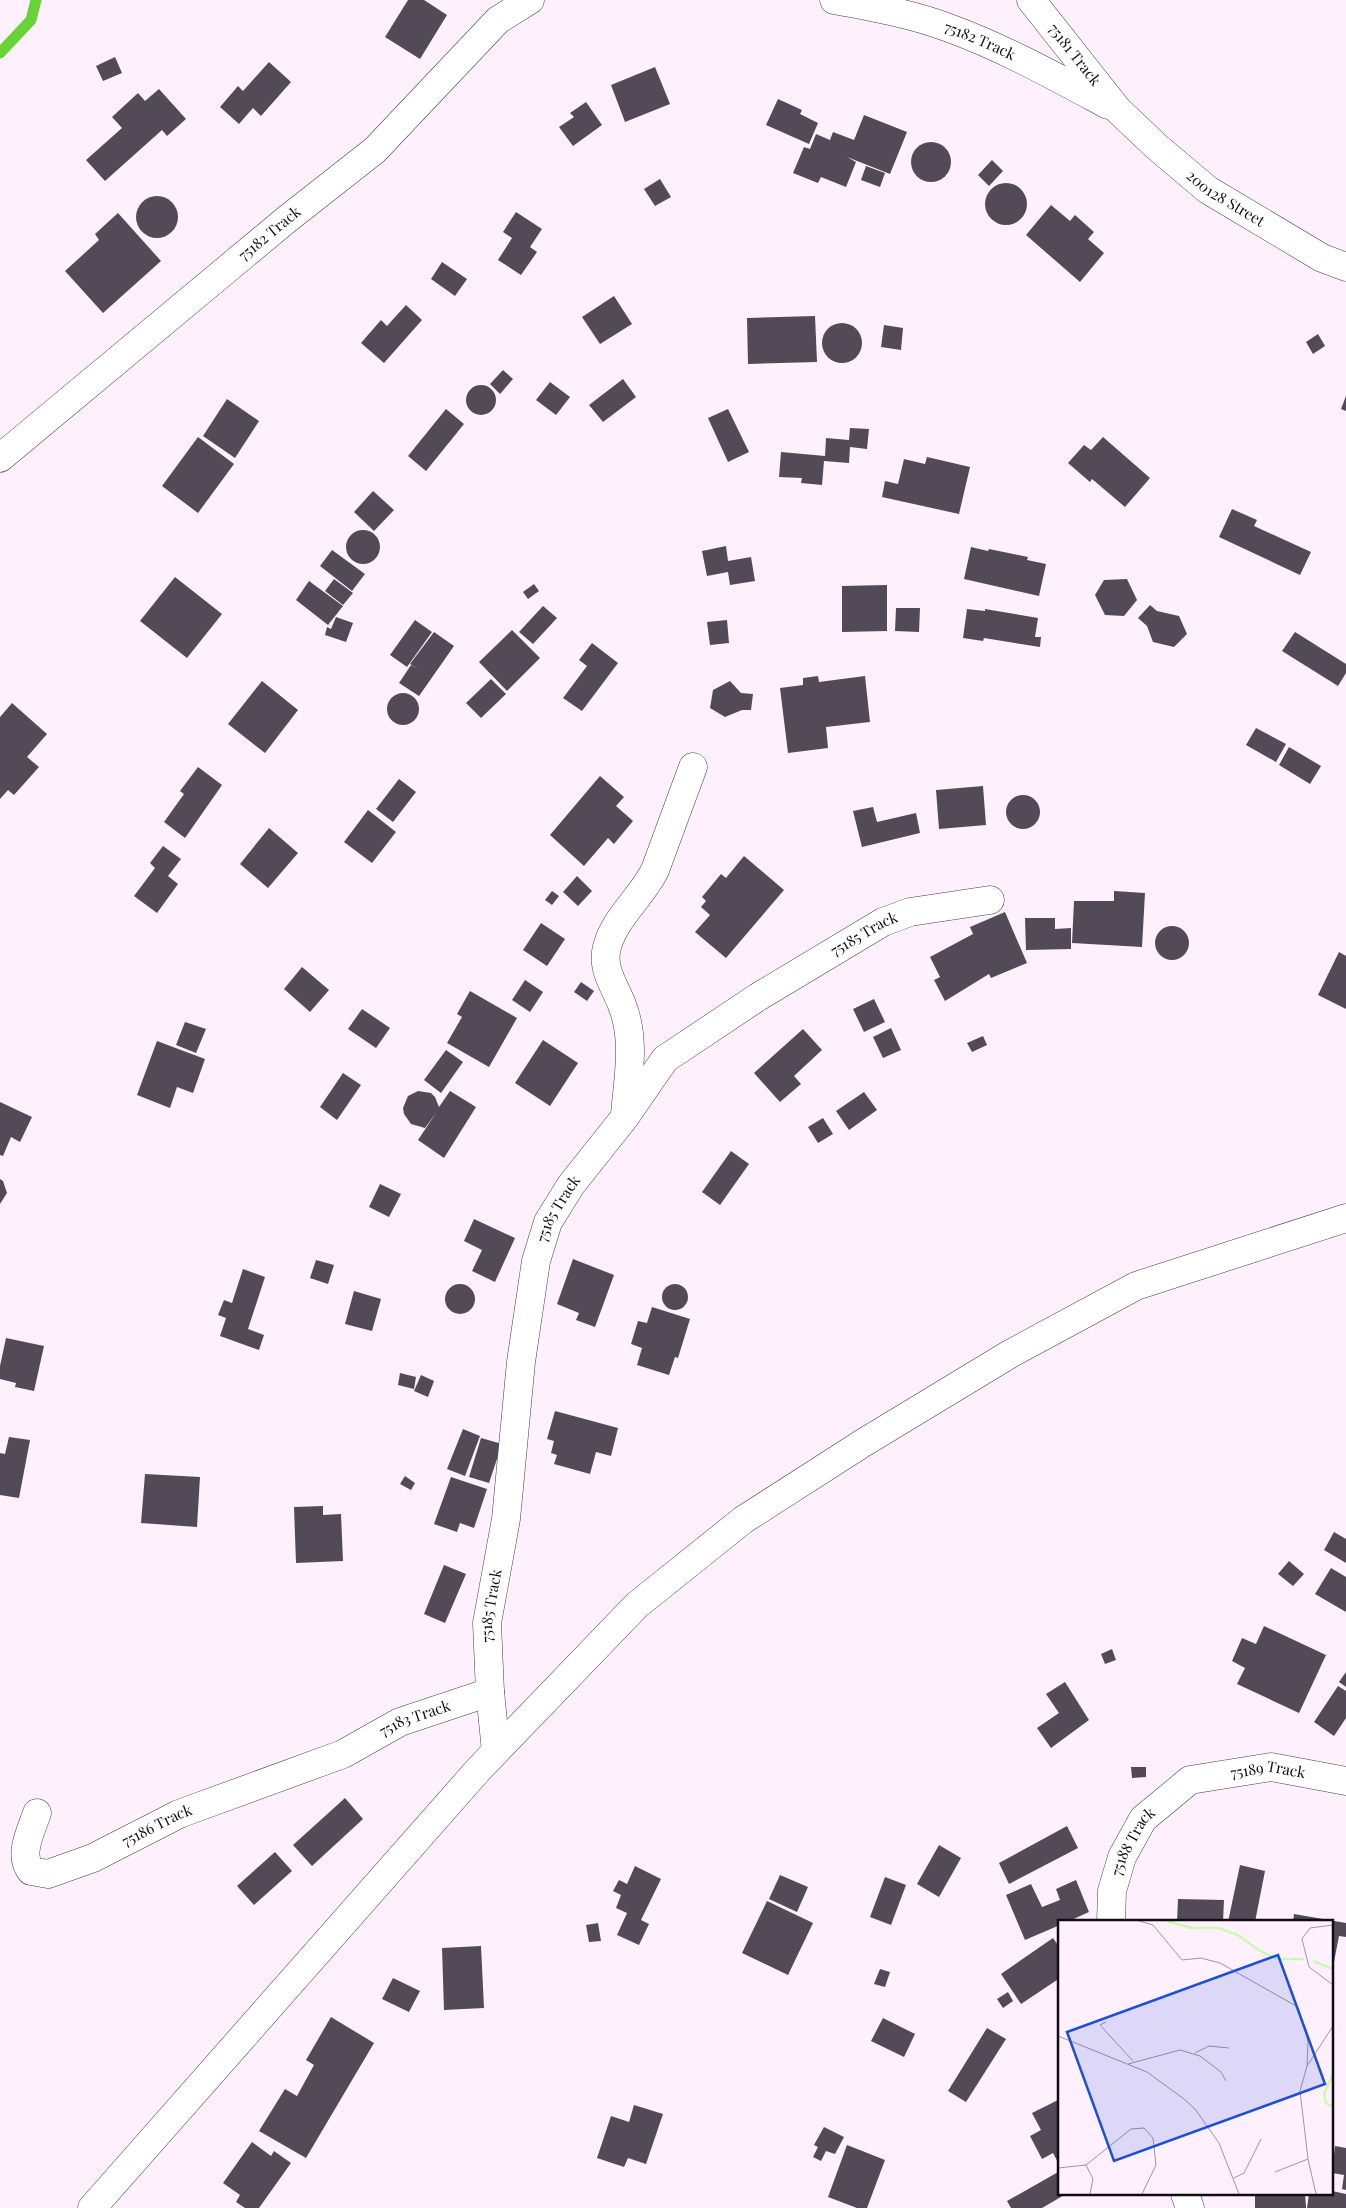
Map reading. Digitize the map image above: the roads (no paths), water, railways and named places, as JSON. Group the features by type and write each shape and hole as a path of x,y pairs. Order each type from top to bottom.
{"street":[{"name":"75182 Track","path":"0,458 286,220 375,150 498,20 530,0"},
{"name":"75182 Track","path":"834,0 898,12 948,27 1004,50 1118,110"},
{"name":"75181 Track","path":"1031,0 1118,110"},
{"name":"200128 Street","path":"1118,110 1208,190 1322,258 1346,267"},
{"path":"625,1117 631,1050 630,1028 606,969 607,948 615,927 649,884 656,870 693,767"},
{"name":"75185 Track","path":"496,1751 490,1692 487,1623 506,1519 521,1362 536,1261 548,1222 571,1185 625,1117 665,1059 758,997 883,922 910,912 990,900"},
{"path":"92,2208 496,1751 637,1605 743,1520 863,1443 1010,1354 1136,1286 1346,1218"},
{"name":"75183 Track","path":"343,1754 400,1722 490,1692"},
{"name":"75186 Track","path":"37,1813 24,1854 25,1863 31,1871 48,1874 93,1858 179,1814 343,1754"},
{"name":"75189 Track","path":"1190,1780 1271,1767 1346,1781"},
{"name":"75188 Track","path":"1111,1920 1112,1892 1122,1857 1143,1820 1190,1780"},
{"path":"1186,2196 1190,2208"}],"waterway":[{"path":"0,53 31,20 36,0"}]}
